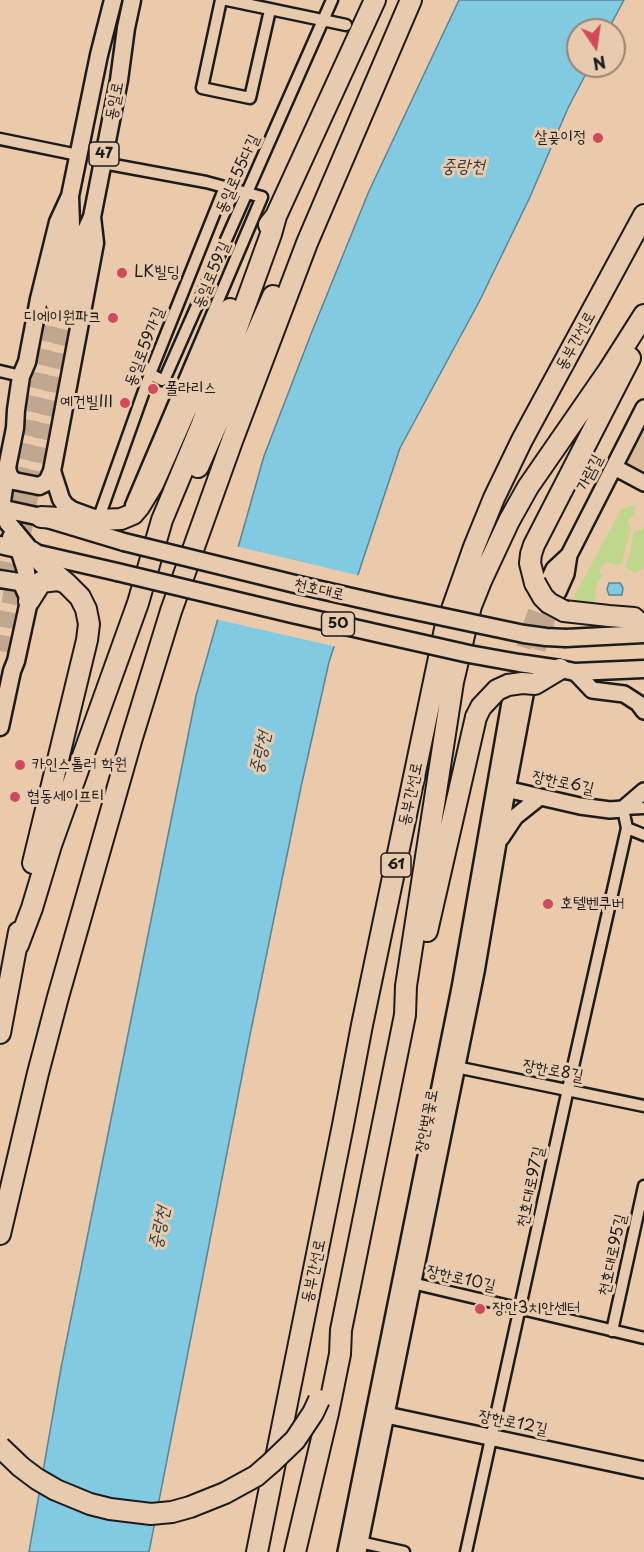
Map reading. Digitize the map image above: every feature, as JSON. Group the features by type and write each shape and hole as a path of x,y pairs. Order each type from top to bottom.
{"highway":[{"path":"18,945 51,845 138,603 162,520 202,423 276,216 375,0"},
{"path":"0,1234 58,997 131,741 171,611 307,243 411,0"},
{"name":"동부간선로","path":"257,1552 344,1125 362,1025 445,629 470,557 494,498 522,440 644,215"},
{"path":"41,518 121,519 133,514 140,507 153,484 264,233 276,216"},
{"path":"147,570 167,523 196,471 270,301 307,243"},
{"path":"405,1015 406,986 453,682 471,606 509,522 528,487 644,315"},
{"path":"644,331 534,545 530,563 551,592 609,616 634,618 644,628"},
{"path":"0,1033 18,945 22,906 89,624 80,597 26,550"},
{"path":"29,601 41,582 58,580 67,584"},
{"path":"0,1447 21,1467 56,1490 90,1504 151,1514 190,1507 225,1493 256,1476 295,1440 314,1413 341,1330 405,1015 414,987 476,717 481,707 497,690 508,685 535,684 568,671"},
{"path":"295,1552 328,1413 340,1354 341,1330"}],"main road":[{"name":"동일로","path":"113,0 99,55 70,196 71,225 61,304 81,241 93,217 132,0"},
{"path":"0,728 29,601 26,550 0,513 15,428 21,376 27,362 39,299 58,222 70,196"},
{"path":"7,468 14,482 39,486 47,482 52,471 94,243 93,217"},
{"path":"0,436 8,427 16,410"},
{"path":"52,471 65,505 98,520 124,543"},
{"name":"천호대로","path":"0,513 41,518 124,543 277,580 524,634 546,638 644,634"},
{"name":"천호대로","path":"0,545 292,614 519,663 568,671 644,669"},
{"path":"0,579 19,582 29,601"}],"street":[{"path":"221,0 202,88 250,98 265,6"},
{"path":"227,0 265,6 346,26"},
{"name":"동일로55다길","path":"150,374 162,380 165,378 332,0"},
{"path":"0,139 78,155"},
{"path":"103,163 247,192"},
{"name":"동일로59가길","path":"98,520 150,374 225,187"},
{"name":"동일로59길","path":"128,516 167,418 262,197 247,192"},
{"path":"0,371 21,376"},
{"name":"가람길","path":"551,592 554,568 569,555 644,408"},
{"path":"614,467 644,483"},
{"path":"568,671 592,690 624,694 638,703 644,711"},
{"name":"장안벚꽃로","path":"353,1546 518,696"},
{"name":"장안벚꽃로","path":"380,1413 412,1283 476,972 498,843 501,788"},
{"name":"장한로6길","path":"501,788 594,808 623,809"},
{"path":"623,809 644,791"},
{"path":"498,843 515,817 540,797"},
{"path":"623,809 644,808"},
{"path":"623,809 627,828 644,835"},
{"name":"천호대로97길","path":"466,1552 627,828"},
{"name":"장한로8길","path":"456,1067 644,1106"},
{"name":"천호대로95길","path":"612,1331 644,1186"},
{"name":"장한로10길","path":"412,1283 644,1338"},
{"name":"장한로12길","path":"380,1413 644,1470"},
{"path":"353,1546 404,1552"}],"shaded area":[{"path":"644,426 644,483 621,471"}],"green space":[{"path":"628,506 635,506 634,516 628,521 631,529 621,565 606,562 600,569 603,576 598,581 594,602 575,601 573,598 621,510"},
{"path":"644,527 644,568 635,573 625,567 634,531"}],"water":[{"name":"중랑천","path":"459,0 624,0 614,18 566,18 566,78 584,78 479,302 400,448 329,662 250,1035 149,1552 29,1552 61,1368 196,696 264,456 369,191"},
{"path":"609,583 620,583 623,588 622,595 609,595 607,589"}],"pier":[{"path":"235,546 361,576 337,647 215,619"}],"tunnel":[{"path":"0,577 54,303"},
{"path":"0,651 68,305"},
{"path":"512,692 528,631 545,587"},
{"path":"525,694 556,597"}],"place":[{"name":"살곶이정","path":"598,138"},
{"name":"LK빌딩","path":"122,273"},
{"name":"디에이원파크","path":"113,318"},
{"name":"폴라리스","path":"153,389"},
{"name":"예건빌III","path":"125,403"},
{"name":"카인스톨러 학원","path":"20,765"},
{"name":"협동세이프티","path":"15,797"},
{"name":"호텔벤쿠버","path":"548,904"},
{"name":"장안3치안센터","path":"480,1309"}]}
